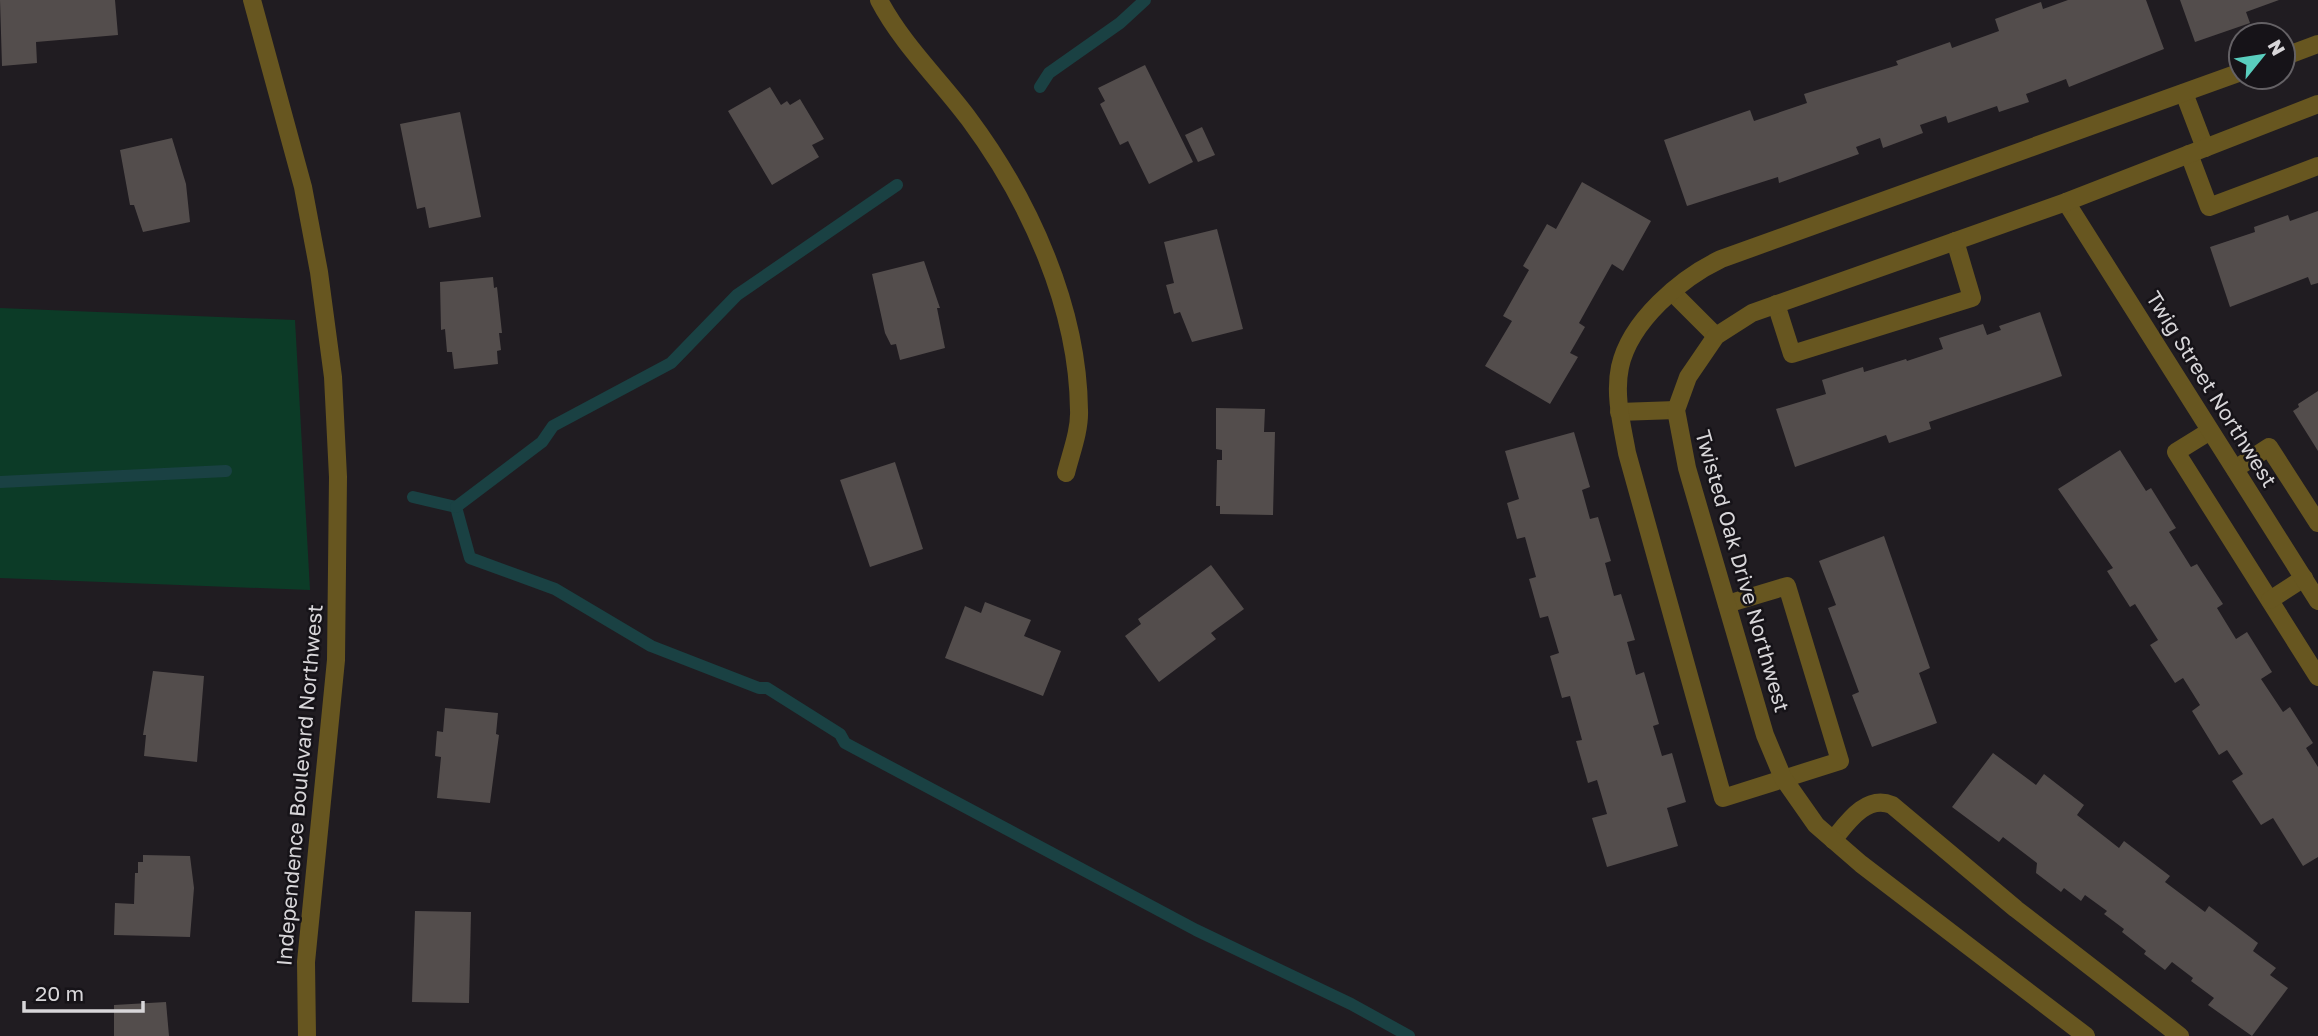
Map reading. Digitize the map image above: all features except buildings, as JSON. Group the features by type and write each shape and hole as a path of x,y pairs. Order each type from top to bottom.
{"street":[{"name":"Independence Boulevard Northwest","path":"252,0 303,187 319,272 333,389 338,477 336,660 306,962 307,1036"},
{"path":"879,0 1003,170 1029,219 1054,280 1074,350 1080,413 1066,473"},
{"path":"2297,52 2318,44"},
{"path":"1727,604 1787,586 1840,761 1723,798 1627,453 1619,412 1620,367 1626,348 1637,329 1673,293 1707,266 1721,259 2227,77"},
{"path":"2184,93 2209,207 2318,166"},
{"name":"Twisted Oak Drive Northwest","path":"2086,1036 1833,840 1795,799 1765,735 1687,468 1676,410 1688,377 1716,336 1752,313 2066,202 2318,104"},
{"name":"Twig Street Northwest","path":"2066,202 2318,601"},
{"path":"1776,304 1791,354 1972,298 1955,241"},
{"path":"1673,293 1716,336"},
{"path":"1619,412 1676,410"},
{"path":"2210,431 2176,452 2318,677"},
{"path":"2235,469 2269,447 2318,523"},
{"path":"2270,600 2304,579"},
{"path":"1833,840 1861,810 1879,802 1892,805 2016,909 2180,1036"}],"green space":[{"path":"0,308 295,320 310,590 0,578"}],"waterway":[{"path":"1040,87 1049,73 1120,23 1145,0"},
{"path":"456,507 542,442 553,426 671,363 737,295 897,185"},
{"path":"0,482 226,471"},
{"path":"413,497 456,507"},
{"path":"456,507 470,558 555,589 651,646 759,688 767,688 840,734 845,743 1196,930 1351,1004 1409,1036"}]}
